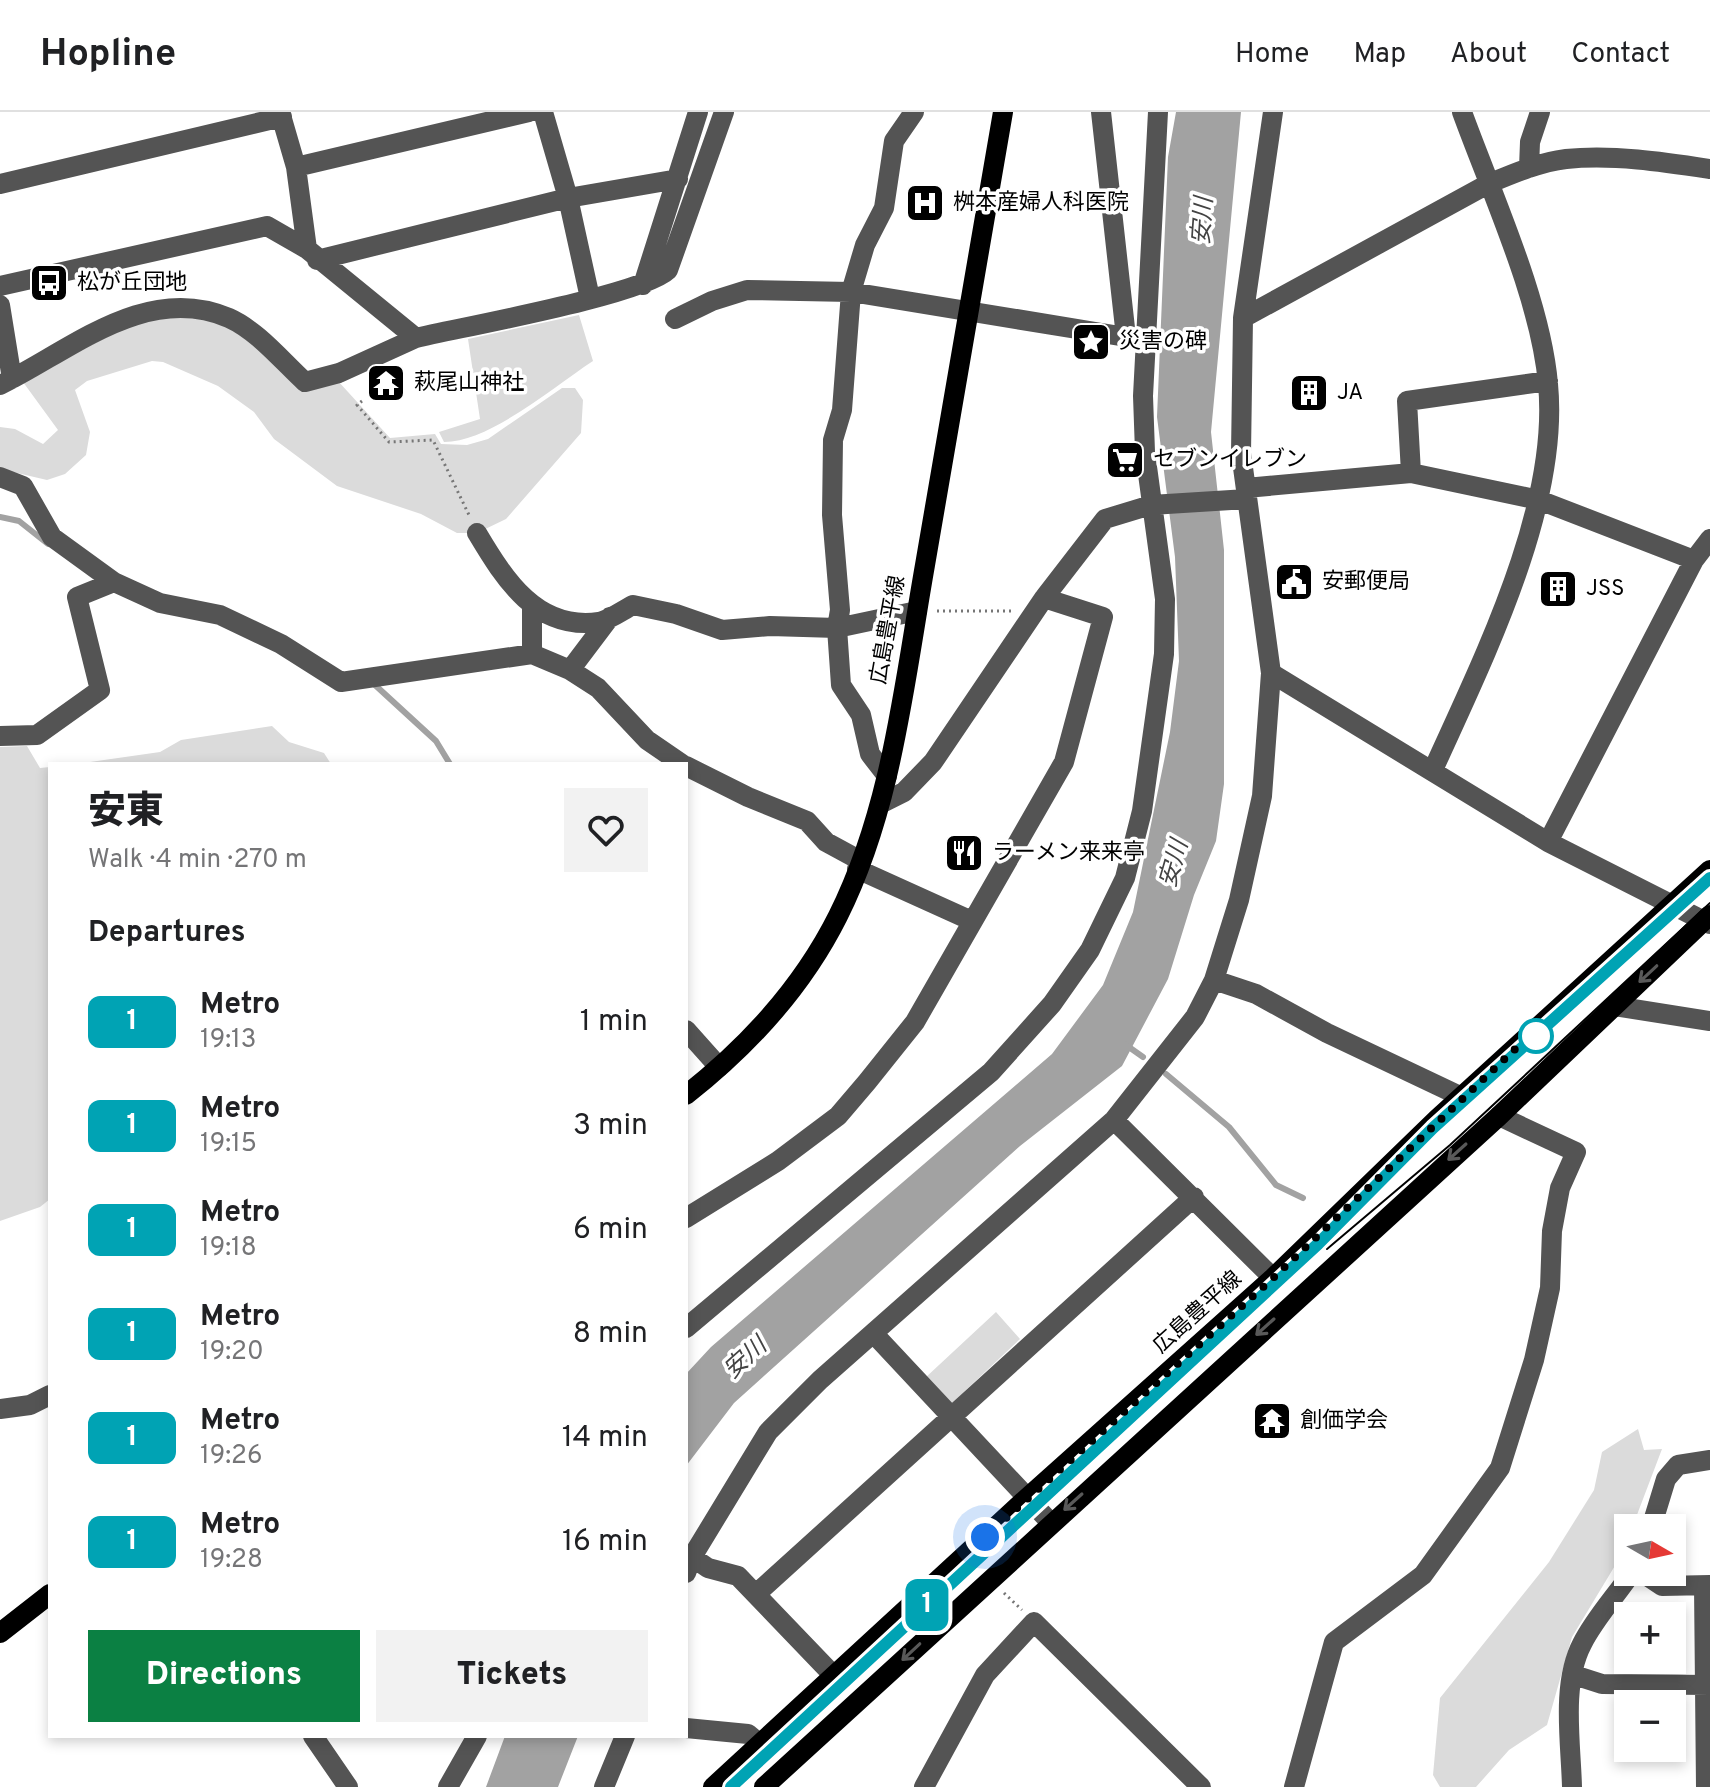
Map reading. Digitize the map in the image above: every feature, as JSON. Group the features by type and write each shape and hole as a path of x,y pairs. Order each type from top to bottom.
{"main road":[{"name":"広島豊平線","path":"688,1093 768,1019 810,963 838,916 882,803 1003,112"},
{"name":"広島豊平線","path":"713,1787 1028,1497 1273,1278 1462,1097 1710,870"},
{"path":"764,1787 1499,1116 1708,920"},
{"path":"0,1633 48,1596"}],"street":[{"path":"296,167 529,112"},
{"path":"543,112 568,198 590,298"},
{"path":"643,285 698,112"},
{"path":"0,305 6,382 109,324 137,313 163,310 199,311 229,318 254,334 305,382 339,373 416,338 643,285 660,278 674,258 724,112"},
{"path":"887,776 870,754 861,715 841,685 837,628 840,610 832,515 833,440 842,410 851,292 865,245 884,208 894,141 914,112"},
{"path":"688,1326 726,1290 991,1072 1052,1004 1090,950 1125,878 1142,811 1158,701 1164,654 1165,599 1157,504 1145,452 1135,340 1101,112"},
{"path":"1135,340 1158,112"},
{"path":"834,1676 738,1576 689,1565 768,1432 820,1380 1114,1120 1195,1017 1214,980 1239,900 1262,796 1271,673 1244,496 1241,453 1243,318 1273,112"},
{"path":"1433,770 1481,666 1539,500 1551,430 1548,381 1536,321 1462,112"},
{"path":"1529,168 1530,142 1540,112"},
{"path":"0,184 281,115 296,167 312,254"},
{"path":"1243,318 1488,184 1529,168 1566,159 1641,160 1710,169"},
{"path":"312,254 568,198 678,179"},
{"path":"0,286 267,226 304,209"},
{"path":"267,226 312,254 416,338"},
{"path":"675,319 712,301 747,290 851,292 1135,340"},
{"path":"1411,473 1407,401 1548,381"},
{"path":"882,803 904,792 933,762 1040,605 1105,519 1157,504 1244,496 1411,473 1539,500 1694,560"},
{"path":"0,477 23,486 52,537 114,582 160,603 220,615 281,644 341,682 532,654 570,670 598,688 664,755 678,762"},
{"path":"477,533 500,571 532,605 561,621 602,622 633,605 676,614 722,630 770,626 837,628 917,611"},
{"path":"1548,842 1694,560 1710,539"},
{"path":"0,736 37,735 100,690 77,597 114,582"},
{"path":"532,605 532,654"},
{"path":"688,1217 778,1161 838,1116 915,1022 1064,762 1078,722 1103,617 1040,605"},
{"path":"570,670 610,617"},
{"path":"1271,673 1548,842 1671,907 1708,920"},
{"path":"688,767 748,797 807,821 826,842 859,865 972,921"},
{"path":"1214,980 1256,994 1327,1033 1462,1097"},
{"path":"1614,1006 1710,1021"},
{"path":"688,1032 719,1067"},
{"path":"1294,1787 1334,1642 1423,1575 1448,1545 1500,1468 1534,1360 1550,1288 1552,1231 1560,1188 1576,1152 1499,1116"},
{"path":"1114,1120 1273,1278"},
{"path":"756,1594 1194,1197"},
{"path":"874,1334 1051,1523"},
{"path":"0,1409 30,1405 48,1396"},
{"path":"1655,1514 1666,1479 1678,1465 1710,1460"},
{"path":"1572,1787 1570,1702 1580,1646 1622,1586"},
{"path":"1686,1586 1707,1586 1706,1787"},
{"path":"924,1787 985,1675 1034,1622 1201,1787"},
{"path":"1574,1675 1602,1684 1708,1685"},
{"path":"688,1728 748,1734 760,1744"},
{"path":"314,1738 348,1787"},
{"path":"448,1787 476,1738"},
{"path":"604,1787 624,1738"}],"path":[{"path":"362,401 357,405 389,442 433,440 477,533"},
{"path":"917,611 1040,605"},
{"path":"989,1580 1034,1622"}],"shaded area":[{"path":"179,314 226,323 310,389 338,381 390,438 435,434 441,444 467,445 488,439 562,388 575,388 583,400 581,433 506,519 477,533 457,533 421,514 337,486 274,439 254,412 218,386 163,362 152,361 87,381 75,390 90,432 86,455 65,474 47,480 0,469 0,427 15,429 43,444 58,430 23,382 143,317"},
{"path":"579,315 593,361 501,423 462,440 444,442 439,432 480,419 468,339"},
{"path":"272,726 289,742 324,753 330,762 90,762 160,752 181,740"},
{"path":"27,746 40,768 48,767 48,1201 40,1207 0,1221 0,747"},
{"path":"996,1312 1020,1339 950,1405 925,1378"},
{"path":"1638,1429 1644,1450 1662,1449 1637,1514 1614,1514 1614,1567 1572,1637 1547,1725 1509,1750 1476,1787 1440,1787 1433,1775 1440,1698 1549,1562 1594,1490 1602,1452"}],"water":[{"name":"安川","path":"1176,112 1241,112 1211,432 1224,550 1224,784 1216,841 1194,895 1168,979 1122,1066 1020,1146 734,1403 688,1463 688,1372 711,1347 1052,1054 1103,985 1133,912 1170,732 1179,661 1175,557 1157,417 1168,157"},
{"path":"504,1738 577,1738 558,1787 486,1787"}],"waterway":[{"path":"0,517 19,521 48,544"},
{"path":"375,685 436,741 449,762"},
{"path":"1126,1045 1143,1057"},
{"path":"1166,1074 1229,1127 1276,1185 1303,1198"}],"tram line":[{"path":"731,1787 1318,1244 1433,1128 1710,878"},
{"path":"1327,1249 1450,1145 1710,903"}],"metro line":[{"name":"1","path":"731,1787 1318,1244 1433,1128 1710,878"}],"place":[{"name":"桝本産婦人科医院","path":"925,203"},
{"name":"松が丘団地","path":"49,283"},
{"name":"災害の碑","path":"1091,342"},
{"name":"萩尾山神社","path":"386,383"},
{"name":"JA","path":"1309,393"},
{"name":"セブンイレブン","path":"1125,460"},
{"name":"安郵便局","path":"1294,582"},
{"name":"JSS","path":"1558,589"},
{"name":"ラーメン来来亭","path":"964,853"},
{"name":"創価学会","path":"1272,1421"}],"route":[{"path":"985,1537 1273,1278 1436,1120 1531,1034 1536,1036"}]}
